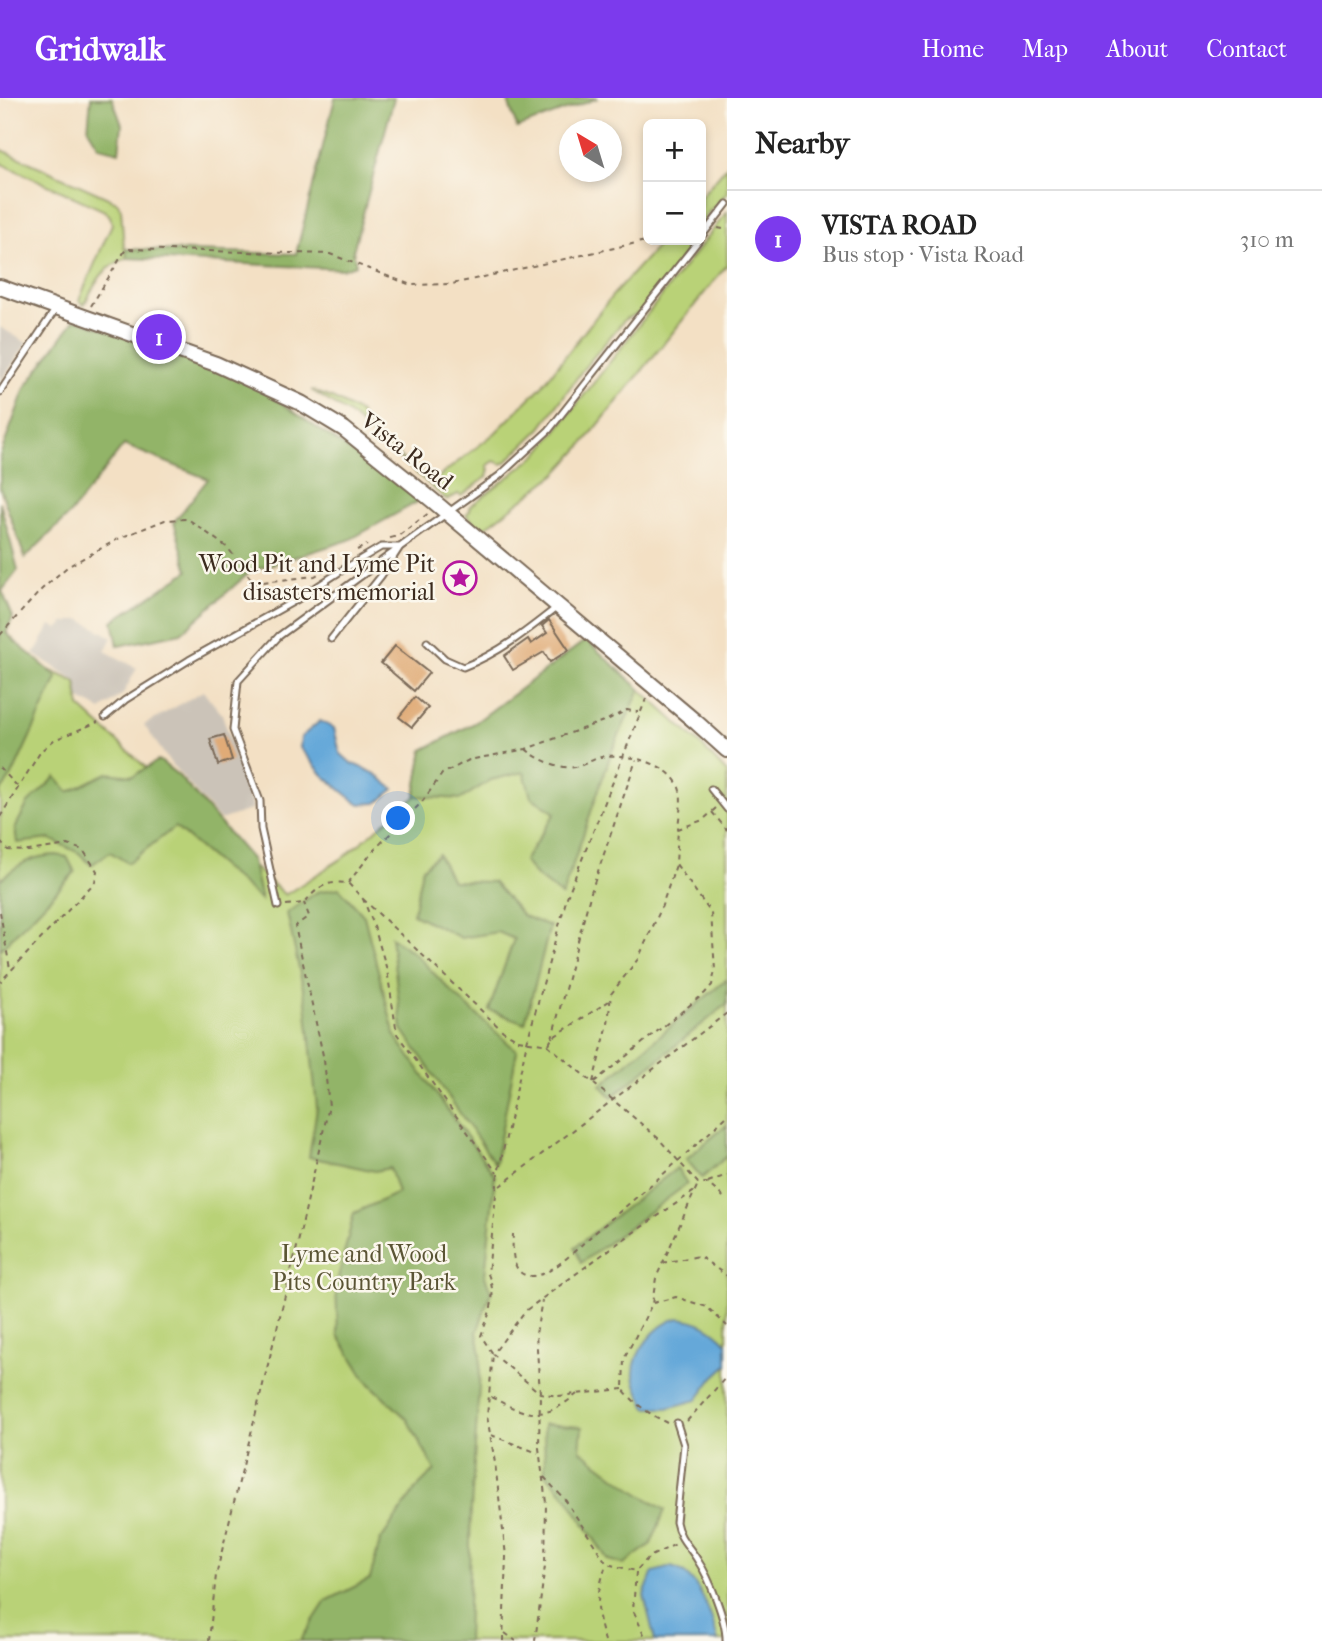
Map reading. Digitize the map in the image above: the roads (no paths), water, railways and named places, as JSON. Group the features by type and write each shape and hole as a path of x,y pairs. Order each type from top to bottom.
{"main road":[{"name":"Vista Road","path":"0,287 216,364 301,403 344,429 449,513 727,750"}],"lane":[{"path":"706,230 727,204"},
{"path":"278,906 261,829 261,801 233,730 238,681 279,636 509,469 549,430 694,245"},
{"path":"0,392 57,307"},
{"path":"105,718 125,700 381,547 400,547"},
{"path":"331,639 382,576 400,547"},
{"path":"428,642 445,659 463,667 484,659 526,632 558,606"},
{"path":"711,789 725,806"},
{"path":"677,1423 684,1445 676,1522 682,1540 705,1573 718,1604 727,1635 726,1641"}],"water":[{"path":"320,721 334,728 340,753 351,763 374,773 394,789 377,803 358,804 323,775 300,748 301,737"},
{"path":"678,1318 699,1323 722,1338 727,1343 727,1365 697,1400 668,1408 647,1408 634,1377 637,1358 654,1333"},
{"path":"671,1567 681,1571 697,1586 708,1608 718,1641 655,1641 644,1595 653,1572"}],"place":[{"name":"VISTA ROAD","path":"159,337"},
{"name":"Wood Pit and Lyme Pit disasters memorial","path":"460,578"}],"park label":[{"name":"Lyme and Wood Pits Country Park","path":"364,1268"}]}
